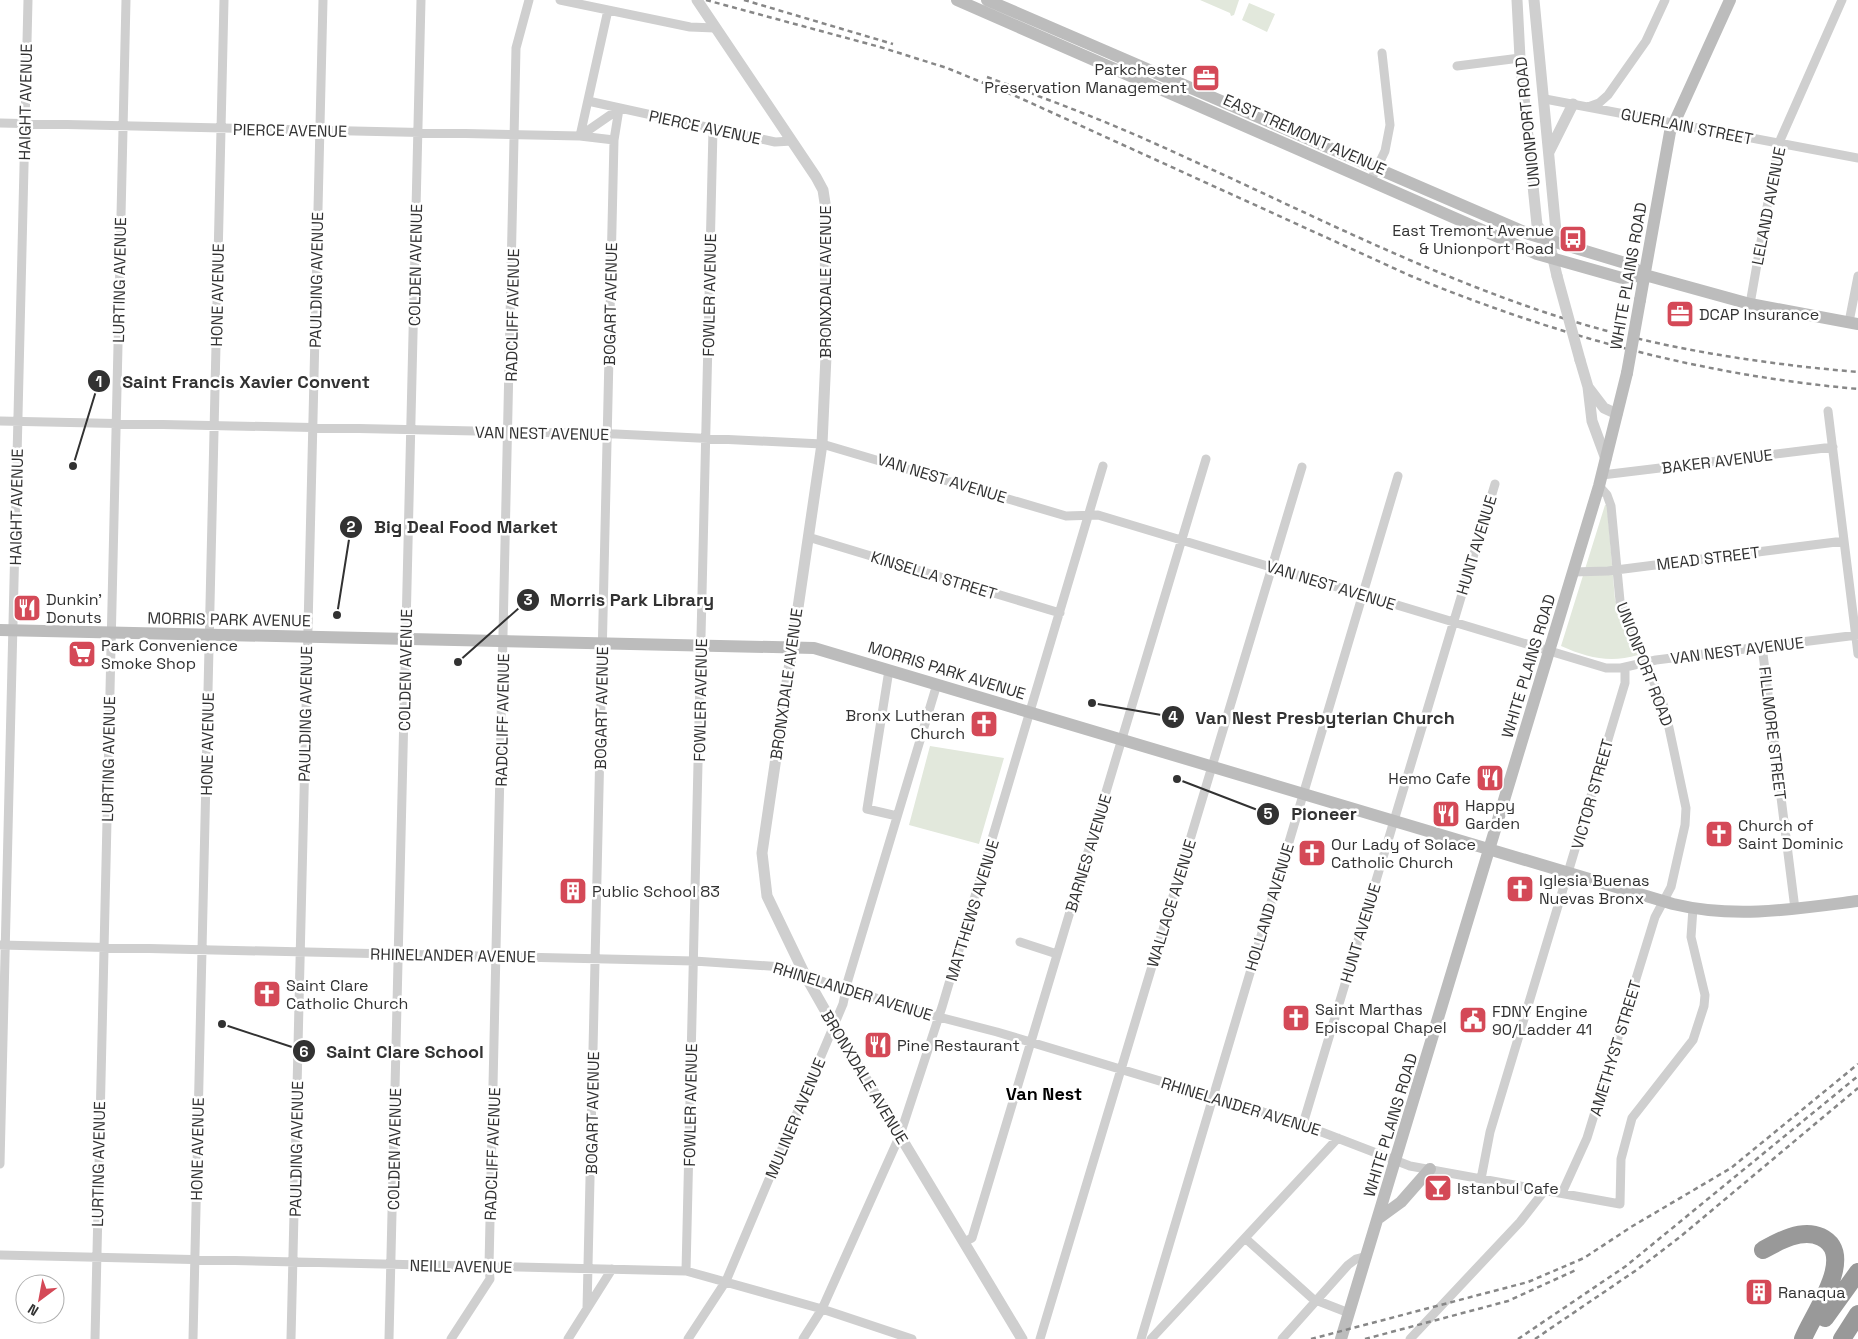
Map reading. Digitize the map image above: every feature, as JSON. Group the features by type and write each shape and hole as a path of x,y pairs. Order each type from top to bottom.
{"highway":[{"path":"1763,1250 1788,1238 1809,1234 1824,1238 1834,1250 1837,1264 1832,1282 1822,1305 1803,1339"},
{"path":"1812,1339 1858,1272"},
{"path":"1842,1339 1858,1314"}],"main road":[{"name":"EAST TREMONT AVENUE","path":"957,0 1041,30 1374,175 1537,254 1622,278 1644,275"},
{"name":"EAST TREMONT AVENUE","path":"987,0 1041,30"},
{"name":"WHITE PLAINS ROAD","path":"1341,1339 1606,459 1627,373 1674,122 1730,0"},
{"name":"EAST TREMONT AVENUE","path":"1374,175 1549,241 1625,263 1644,275 1750,304 1854,323"},
{"name":"MORRIS PARK AVENUE","path":"6,630 791,647 825,650 1663,902 1692,908 1739,913 1795,909 1858,901"},
{"path":"1379,1218 1401,1202 1430,1169"}],"street":[{"name":"HAIGHT AVENUE","path":"0,1164 6,630 18,421 28,0"},
{"name":"LURTING AVENUE","path":"96,1339 96,1257 126,0"},
{"name":"HONE AVENUE","path":"193,1339 224,0"},
{"name":"PAULDING AVENUE","path":"291,1339 323,0"},
{"name":"COLDEN AVENUE","path":"389,1339 421,0"},
{"name":"RADCLIFF AVENUE","path":"451,1339 490,1280 516,135 516,48 529,0"},
{"path":"560,0 690,27 715,28"},
{"name":"BRONXDALE AVENUE","path":"696,0 820,183 825,203 826,356 822,444 762,853 767,896 805,975 834,1026 1022,1339"},
{"name":"UNIONPORT ROAD","path":"1517,0 1520,58 1537,225 1549,241 1588,387 1592,420 1606,459"},
{"name":"UNIONPORT ROAD","path":"1534,0 1545,99 1556,231 1549,241"},
{"path":"1587,107 1599,103 1608,95 1646,41 1665,0"},
{"name":"LELAND AVENUE","path":"1750,304 1778,145 1842,0"},
{"path":"580,136 608,10"},
{"path":"1374,175 1385,151 1390,118 1382,53"},
{"path":"1458,66 1520,58"},
{"name":"GUERLAIN STREET","path":"1545,99 1674,122 1778,145 1858,158"},
{"name":"PIERCE AVENUE","path":"588,101 713,130 775,142 792,141"},
{"path":"1549,154 1573,104"},
{"path":"580,136 619,109"},
{"name":"BOGART AVENUE","path":"587,1309 614,140 619,109"},
{"name":"PIERCE AVENUE","path":"0,123 580,136 614,140"},
{"name":"FOWLER AVENUE","path":"686,1271 713,130"},
{"path":"1854,323 1858,276"},
{"name":"UNIONPORT ROAD","path":"1588,387 1604,408 1617,414"},
{"path":"1828,411 1858,654"},
{"name":"VAN NEST AVENUE","path":"0,421 607,434 706,437 822,444 1066,516 1090,515 1181,540 1606,668 1625,668 1646,663 1762,646 1857,635"},
{"name":"BAKER AVENUE","path":"1600,480 1833,447"},
{"name":"BARNES AVENUE","path":"964,1242 972,1238 1206,459"},
{"name":"MATTHEWS AVENUE","path":"803,1339 822,1310 900,1135 939,1017 1090,515 1103,466"},
{"name":"WALLACE AVENUE","path":"1040,1339 1302,467"},
{"name":"HOLLAND AVENUE","path":"1141,1339 1398,476"},
{"name":"UNIONPORT ROAD","path":"1600,480 1607,494 1610,506 1620,601 1667,716 1686,808 1685,825 1671,887 1663,902"},
{"name":"HUNT AVENUE","path":"1303,1124 1494,484"},
{"name":"KINSELLA STREET","path":"808,537 1060,613"},
{"name":"MEAD STREET","path":"1573,572 1588,573 1616,570 1844,541"},
{"name":"FILLMORE STREET","path":"1762,646 1795,909"},
{"name":"VICTOR STREET","path":"1481,1179 1490,1132 1624,683 1625,668"},
{"path":"889,670 867,809 896,816"},
{"name":"MULINER AVENUE","path":"688,1339 726,1281 834,1026 937,684"},
{"name":"AMETHYST STREET","path":"1562,1193 1589,1133 1654,916 1663,902"},
{"name":"RHINELANDER AVENUE","path":"2,945 595,958 774,965 939,1017 1031,1042 1303,1124 1396,1161 1481,1179 1620,1204 1621,1159 1632,1118 1692,1040 1704,1006 1705,995 1691,937 1692,908"},
{"path":"1020,942 1057,954"},
{"path":"1151,1339 1338,1138"},
{"path":"1410,1339 1520,1222 1545,1190"},
{"path":"1245,1238 1316,1301 1349,1313"},
{"name":"NEILL AVENUE","path":"0,1255 686,1271 726,1281 912,1339"},
{"path":"1282,1339 1351,1262 1367,1256"},
{"path":"568,1339 612,1269"}],"shaded area":[{"path":"1200,0 1239,0 1234,15 1231,16 1230,13"},
{"path":"1249,3 1275,14 1267,32 1242,20"},
{"path":"1605,505 1607,505 1615,600 1639,653 1638,655 1618,659 1580,654 1561,646"},
{"path":"930,746 1004,758 979,844 909,825"}],"railway":[{"path":"706,0 880,47 947,68 1020,98 1411,276 1520,317 1630,350 1686,363 1800,383 1858,389"},
{"path":"744,0 893,44"},
{"path":"987,77 1156,144 1445,275 1544,312 1660,344 1778,364 1858,372"},
{"path":"1311,1339 1528,1282 1584,1258 1631,1227 1731,1168 1858,1064"},
{"path":"1518,1339 1626,1266 1858,1076"},
{"path":"1535,1339 1638,1269 1680,1237 1858,1088"},
{"path":"1365,1339 1508,1301 1576,1270"}],"place":[{"name":"Parkchester Preservation Management","path":"1206,78"},
{"name":"East Tremont Avenue & Unionport Road","path":"1573,239"},
{"name":"DCAP Insurance","path":"1680,314"},
{"name":"Saint Francis Xavier Convent","path":"73,466"},
{"name":"Dunkin' Donuts","path":"27,608"},
{"name":"Big Deal Food Market","path":"337,615"},
{"name":"Park Convenience Smoke Shop","path":"82,654"},
{"name":"Morris Park Library","path":"458,662"},
{"name":"Van Nest Presbyterian Church","path":"1092,703"},
{"name":"Bronx Lutheran Church","path":"984,724"},
{"name":"Hemo Cafe","path":"1490,778"},
{"name":"Pioneer","path":"1177,779"},
{"name":"Happy Garden","path":"1446,814"},
{"name":"Church of Saint Dominic","path":"1719,834"},
{"name":"Our Lady of Solace Catholic Church","path":"1312,853"},
{"name":"Iglesia Buenas Nuevas Bronx","path":"1520,889"},
{"name":"Public School 83","path":"573,891"},
{"name":"Saint Clare Catholic Church","path":"267,994"},
{"name":"Saint Marthas Episcopal Chapel","path":"1296,1018"},
{"name":"FDNY Engine 90/Ladder 41","path":"1473,1020"},
{"name":"Saint Clare School","path":"222,1024"},
{"name":"Pine Restaurant","path":"878,1045"},
{"name":"Istanbul Cafe","path":"1438,1188"},
{"name":"Ranaqua","path":"1759,1292"}],"district":[{"name":"Van Nest","path":"1044,1094"}]}
